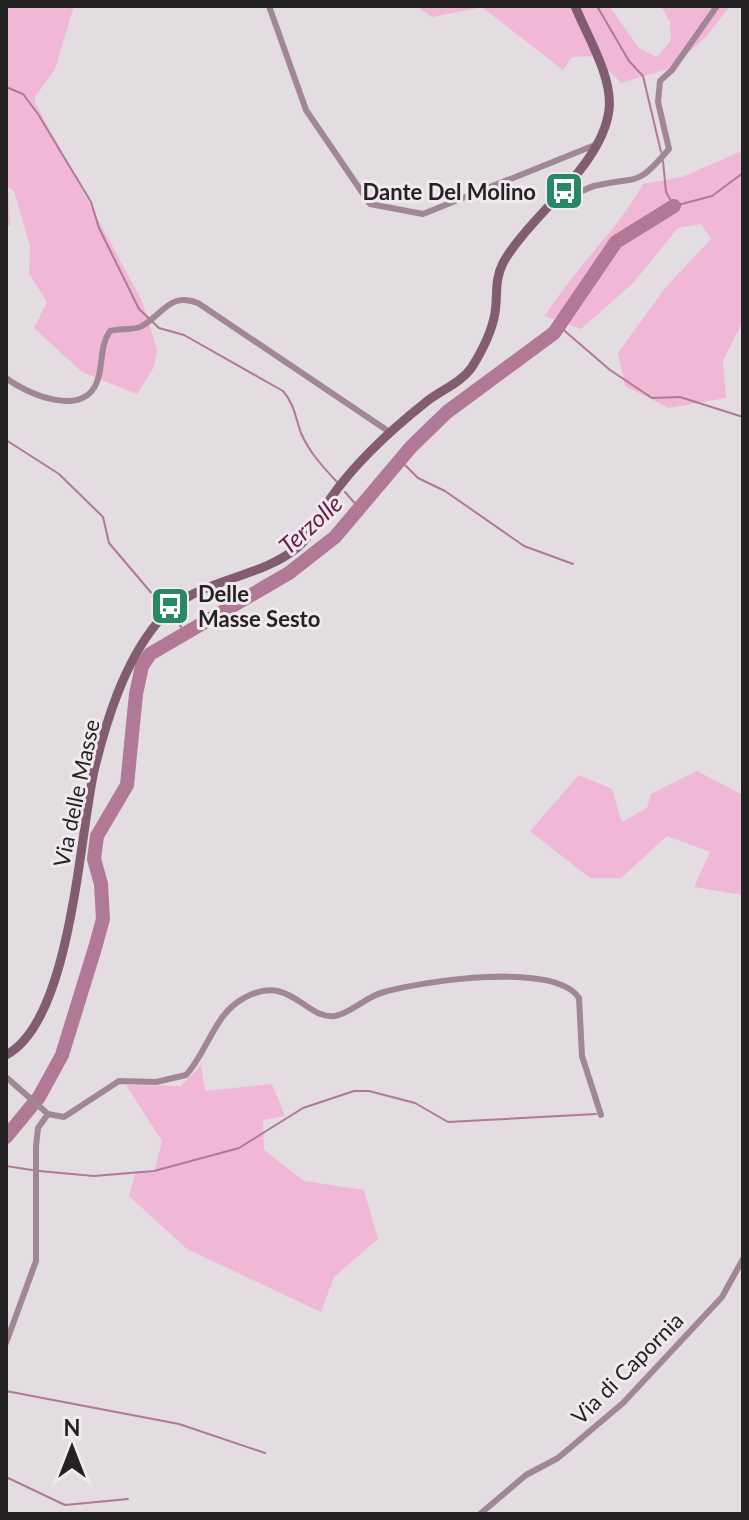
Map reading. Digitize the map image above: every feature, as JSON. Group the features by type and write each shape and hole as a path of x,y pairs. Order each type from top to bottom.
{"street":[{"path":"269,6 306,110 370,204 423,214 595,145"},
{"name":"Via delle Masse","path":"6,1055 24,1044 56,975 70,924 94,771 114,702 141,645 166,612 188,597 204,587 287,554 301,544 340,486 391,433 471,369 489,334 495,311 495,282 503,263 513,247 559,197 595,145 607,122 610,101 575,6"},
{"path":"559,197 565,199 595,186 634,181 652,170 669,149 658,102 660,81 717,6"},
{"path":"6,378 25,392 49,401 84,395 98,381 105,337 115,329 142,326 175,300 198,303 391,433"},
{"path":"6,1077 47,1113 70,1115 109,1085 119,1081 156,1082 186,1075 224,1015 245,997 281,991 324,1015 333,1016 382,992 414,984 535,977 566,984 579,998 582,1056 601,1105 601,1115"},
{"path":"6,1343 36,1261 33,1187 36,1146 38,1128 47,1113"},
{"name":"Via di Capornia","path":"480,1514 526,1475 558,1458 623,1403 722,1297 743,1259"}],"shaded area":[{"path":"6,6 74,6 55,69 35,97 35,103 142,301 157,350 154,367 137,394 82,372 34,328 47,302 29,274 30,246 14,191 8,187 10,226 6,228"},
{"path":"417,6 609,6 639,48 657,57 671,40 670,22 661,6 730,6 705,38 671,68 621,83 595,56 572,57 563,70 482,7 432,17"},
{"path":"743,146 743,321 723,361 726,398 669,408 625,386 618,353 665,288 711,239 701,224 678,228 632,284 581,329 545,316 643,184 682,177 742,151"},
{"path":"697,771 743,795 743,895 694,887 710,852 667,836 621,878 590,878 530,831 579,775 612,789 622,822 647,808 651,794"},
{"path":"201,1065 205,1091 272,1084 285,1116 263,1120 264,1150 304,1181 364,1190 378,1239 334,1277 321,1312 187,1249 129,1196 136,1171 154,1173 162,1141 126,1085 181,1086"}],"waterway":[{"path":"597,6 629,61 643,76 661,152"},
{"path":"6,87 23,94 38,114 91,202 99,228 139,309 159,328 184,335 283,391 308,447 337,482"},
{"path":"663,161 666,192 674,206 712,196 743,173"},
{"name":"Terzolle","path":"6,1137 39,1097 62,1055 95,948 103,919 101,884 94,859 97,836 127,785 136,694 142,666 150,654 289,573 335,537 411,447 447,412 554,333 616,242 674,206"},
{"path":"559,326 610,370 652,398 680,397 743,417"},
{"path":"6,440 59,474 103,517 109,543 165,609"},
{"path":"400,460 418,478 445,491 524,546 573,564"},
{"path":"345,492 359,508"},
{"path":"170,614 177,619 185,635"},
{"path":"39,1171 94,1176 154,1171 239,1148 303,1108 354,1091 369,1091 415,1103 448,1122 596,1114"},
{"path":"6,1166 32,1170"},
{"path":"6,1391 179,1424 265,1453"},
{"path":"6,1477 65,1505 128,1499"}],"place":[{"name":"Dante Del Molino","path":"564,191"},
{"name":"Delle Masse Sesto","path":"170,606"}]}
